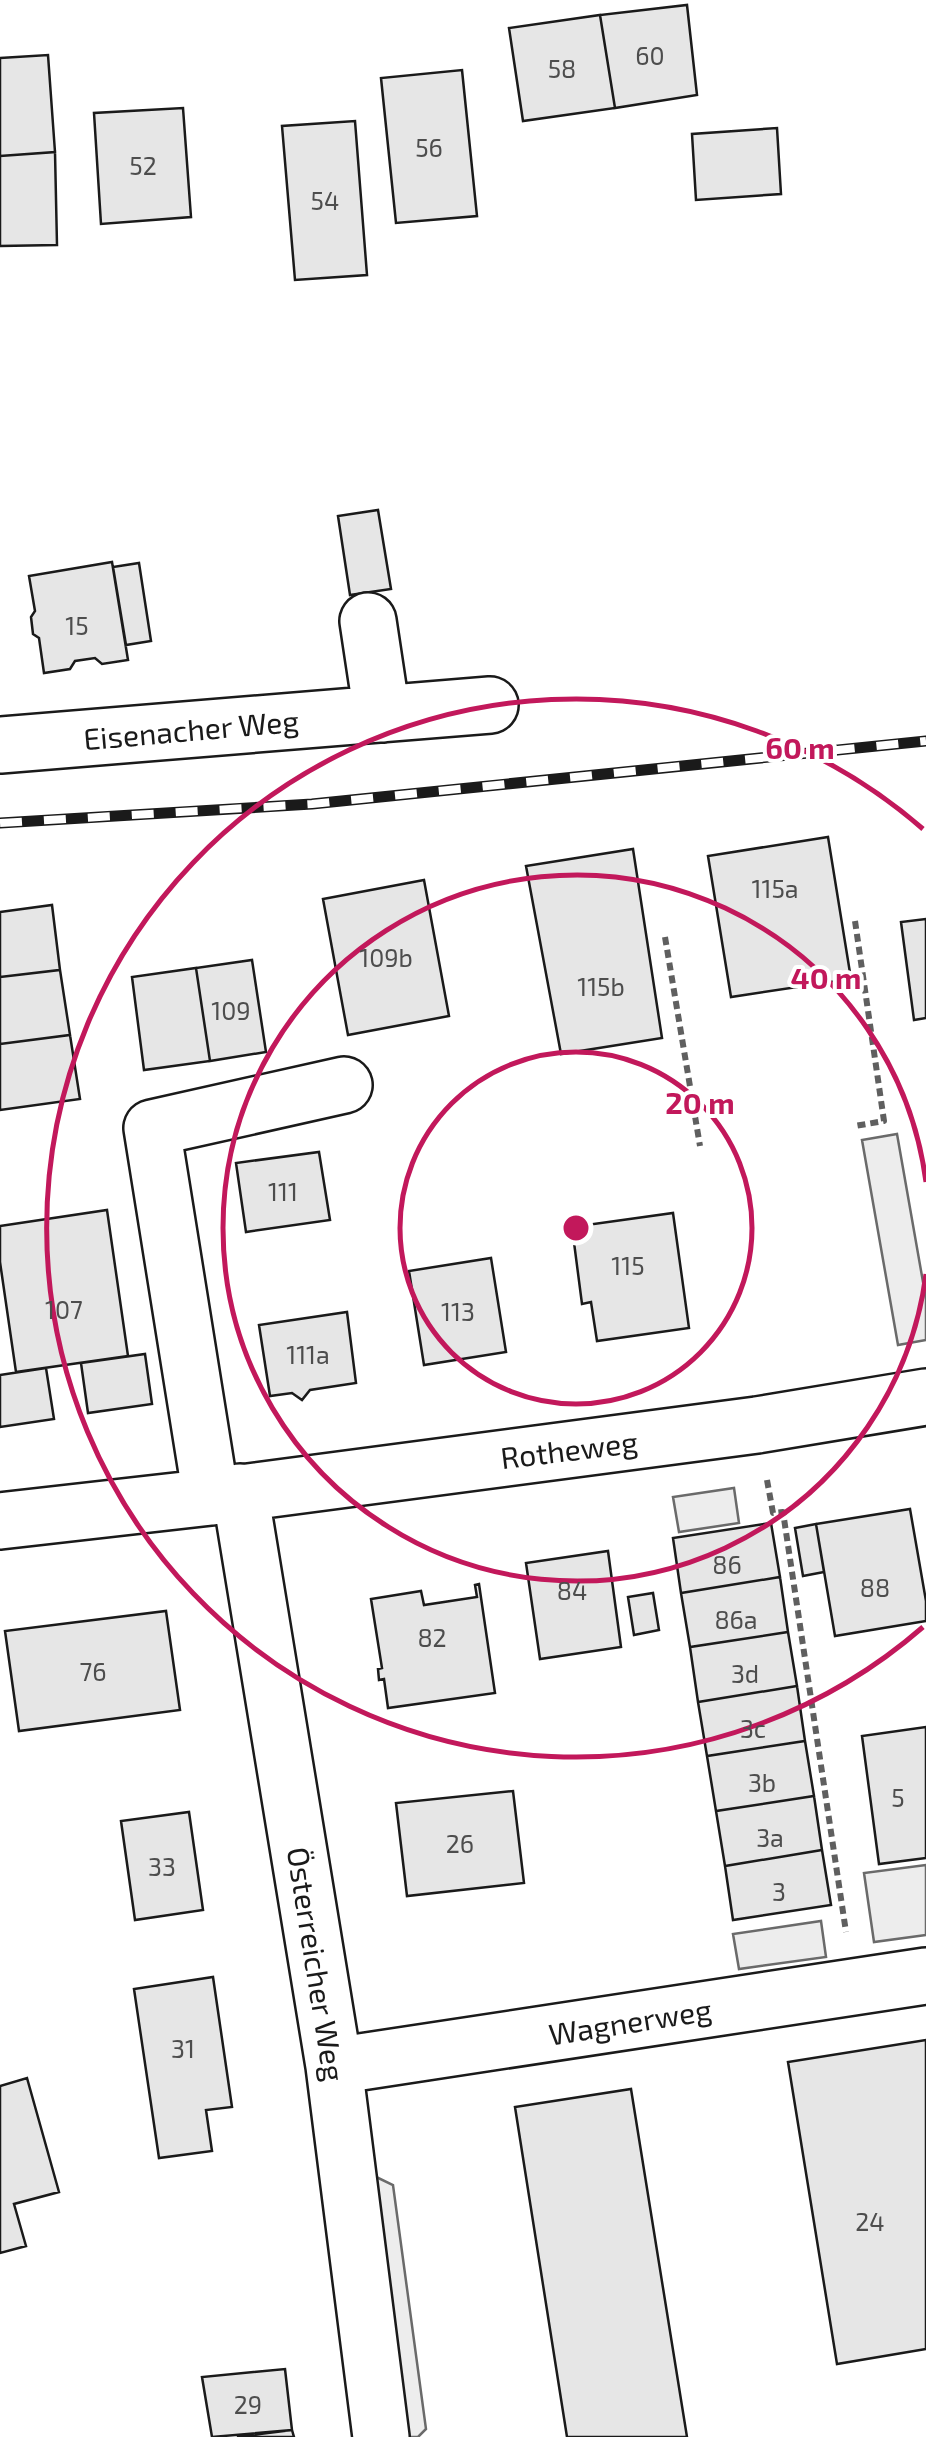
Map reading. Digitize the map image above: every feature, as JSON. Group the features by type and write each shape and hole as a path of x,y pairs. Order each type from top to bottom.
{"street":[{"path":"368,621 382,714"},
{"name":"Eisenacher Weg","path":"0,745 490,705"},
{"path":"226,1494 152,1128 344,1085"},
{"name":"Rotheweg","path":"0,1521 757,1424 926,1397"},
{"name":"Österreicher Weg","path":"226,1494 334,2066 381,2437"},
{"name":"Wagnerweg","path":"334,2066 926,1976"}],"path":[{"path":"855,921 884,1121 855,1126"},
{"path":"665,937 700,1146"},
{"path":"757,1424 773,1513 782,1512 854,1987"}],"shaded area":[{"path":"897,1134 926,1299 926,1340 898,1345 862,1140"},
{"path":"734,1488 739,1523 679,1532 673,1497"},
{"path":"926,1865 926,1935 874,1942 864,1873"},
{"path":"821,1921 826,1957 739,1969 733,1934"},
{"path":"368,2173 393,2185 426,2429 418,2437 406,2437"}],"building":[{"path":"687,5 697,95 615,108 600,15"},
{"path":"600,15 615,108 523,121 509,28"},
{"path":"48,55 55,152 0,156 0,58"},
{"path":"462,70 477,216 396,223 381,78"},
{"path":"183,108 191,217 101,224 94,113"},
{"path":"355,121 367,275 295,280 282,126"},
{"path":"777,128 781,194 696,200 692,134"},
{"path":"55,152 57,245 0,246 0,156"},
{"path":"378,510 391,589 350,595 338,516"},
{"path":"112,562 128,660 102,664 95,658 75,661 70,669 44,673 39,638 33,634 31,617 35,611 29,576"},
{"path":"139,563 151,641 126,645 113,567"},
{"path":"828,837 851,979 731,997 708,856"},
{"path":"633,849 662,1038 561,1054 526,866"},
{"path":"424,880 449,1016 348,1035 323,899"},
{"path":"52,905 60,970 0,977 0,912"},
{"path":"926,919 926,1018 914,1020 901,922"},
{"path":"252,960 266,1052 210,1061 196,968"},
{"path":"196,968 210,1061 144,1070 132,977"},
{"path":"60,970 70,1035 0,1044 0,977"},
{"path":"70,1035 80,1099 0,1110 0,1044"},
{"path":"319,1152 330,1220 246,1232 236,1163"},
{"path":"107,1210 128,1356 16,1372 0,1262 0,1226"},
{"path":"673,1213 689,1328 597,1341 591,1302 582,1304 572,1227"},
{"path":"491,1258 506,1352 424,1365 409,1271"},
{"path":"347,1312 356,1383 310,1390 302,1400 292,1393 270,1396 259,1325"},
{"path":"145,1354 152,1404 88,1413 81,1363"},
{"path":"46,1368 54,1419 0,1427 0,1375"},
{"path":"910,1509 926,1621 835,1636 816,1524"},
{"path":"771,1523 780,1577 681,1593 673,1538"},
{"path":"816,1524 824,1572 803,1576 795,1528"},
{"path":"608,1551 621,1647 540,1659 526,1563"},
{"path":"780,1577 788,1632 690,1647 681,1593"},
{"path":"479,1584 495,1693 388,1708 384,1679 379,1680 378,1669 382,1668 371,1599 421,1591 424,1605 477,1597 475,1585"},
{"path":"653,1593 659,1630 634,1635 628,1597"},
{"path":"166,1611 180,1710 19,1731 5,1631"},
{"path":"788,1632 797,1686 698,1702 690,1647"},
{"path":"797,1686 805,1741 707,1756 698,1702"},
{"path":"926,1727 926,1858 879,1864 862,1736"},
{"path":"805,1741 814,1796 716,1811 707,1756"},
{"path":"513,1791 524,1883 407,1896 396,1803"},
{"path":"814,1796 822,1850 725,1866 716,1811"},
{"path":"189,1812 203,1910 135,1920 121,1821"},
{"path":"822,1850 831,1905 733,1920 725,1866"},
{"path":"213,1977 232,2107 206,2110 212,2151 159,2158 134,1989"},
{"path":"926,2040 926,2349 837,2364 788,2062"},
{"path":"27,2078 59,2192 14,2204 26,2246 0,2253 0,2086"},
{"path":"631,2089 687,2437 567,2437 515,2107"},
{"path":"285,2369 292,2430 212,2437 202,2377"},
{"path":"292,2430 294,2437 237,2437"}],"railway":[{"path":"0,823 312,804 926,741"}]}
